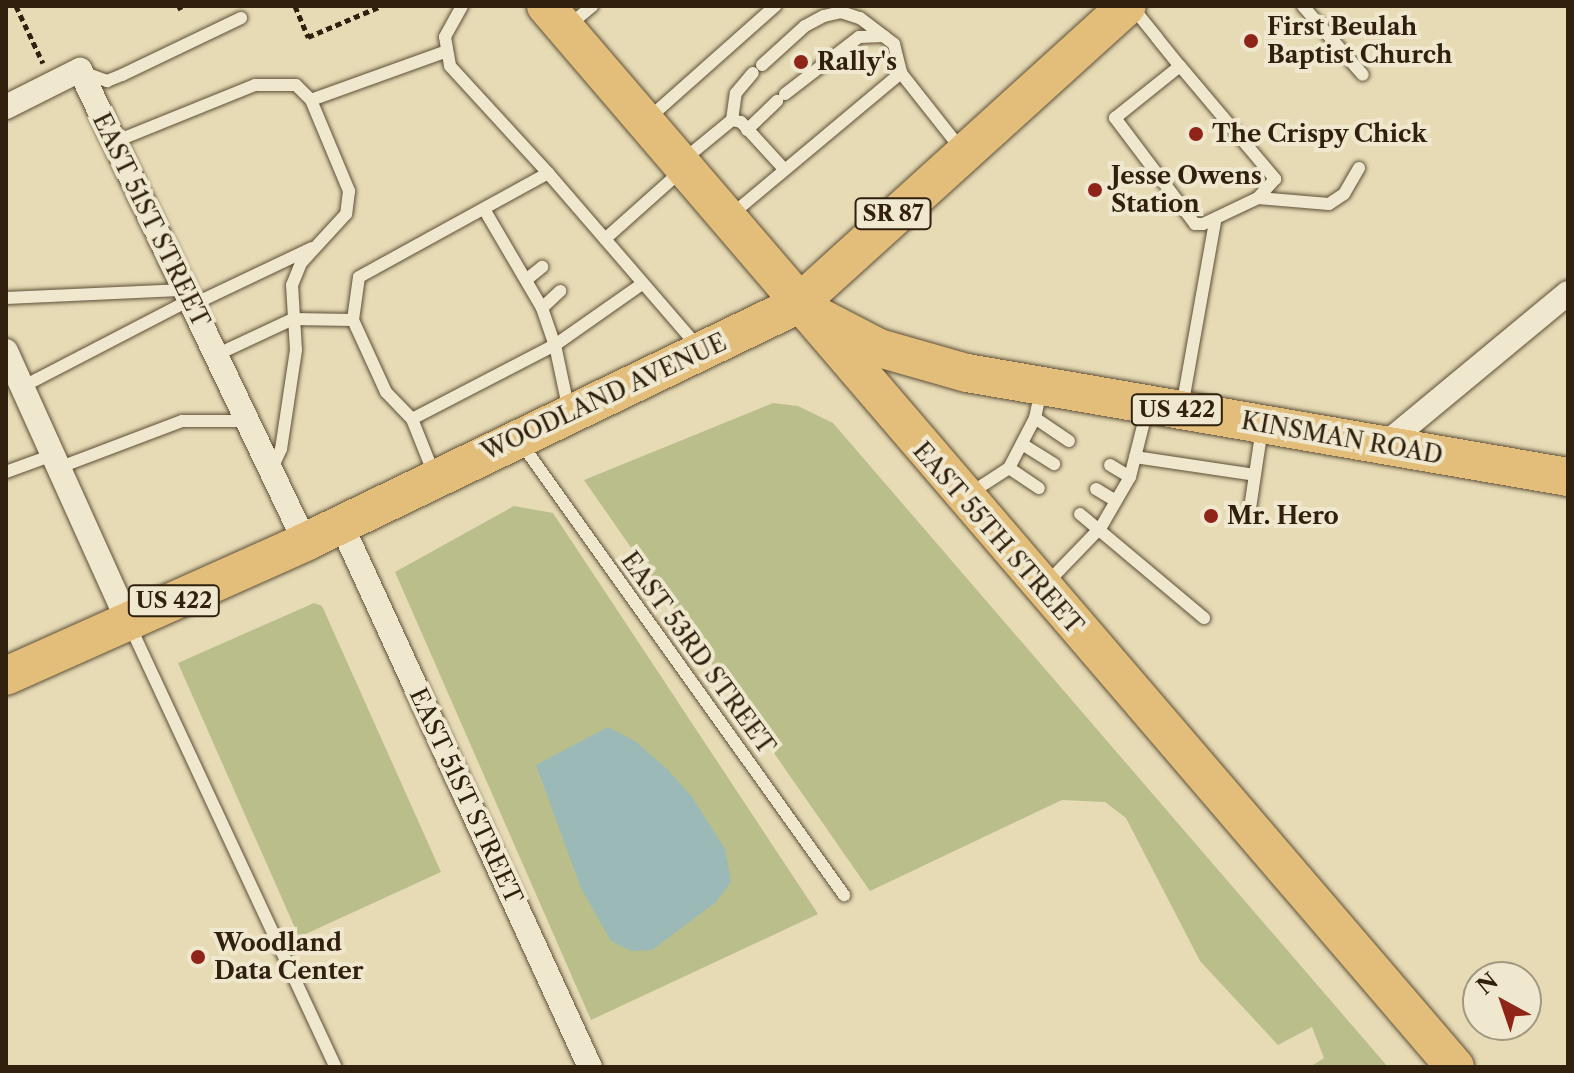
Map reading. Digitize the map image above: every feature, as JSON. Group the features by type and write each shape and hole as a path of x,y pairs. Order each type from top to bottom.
{"main road":[{"name":"WOODLAND AVENUE","path":"6,676 305,542 517,437 797,305 963,152 1129,6"},
{"name":"EAST 55TH STREET","path":"568,14 644,123 725,220 1455,1067"},
{"name":"KINSMAN ROAD","path":"797,305 879,348 967,373 1038,402 1165,408 1568,477"}],"street":[{"path":"6,107 80,70"},
{"name":"EAST 51ST STREET","path":"80,70 305,542"},
{"path":"1383,446 1568,293"},
{"path":"6,351 128,621"},
{"name":"EAST 51ST STREET","path":"341,524 590,1067"}],"lane":[{"path":"462,6 445,37 444,52 456,73 548,173 565,202 587,229 608,243 700,350"},
{"path":"644,123 775,6"},
{"path":"1129,6 1180,66 1275,179 1258,198 1215,221 1195,224 1115,118 1180,66"},
{"path":"1303,6 1363,75"},
{"path":"602,256 608,243 681,167 732,120 736,93 757,69 805,26 824,16 841,12 860,18 894,44 901,73 963,152"},
{"path":"80,70 107,81 241,18"},
{"path":"747,130 781,98 859,37 884,36"},
{"path":"311,100 444,52"},
{"path":"725,220 901,73"},
{"path":"114,142 255,85 296,85 311,100 349,191 346,214 315,246 292,285 296,350 281,449 271,470"},
{"path":"732,120 747,130 784,169"},
{"path":"1258,198 1329,204 1344,194 1359,168"},
{"path":"435,477 412,419 386,392 353,320 359,277 548,173"},
{"path":"484,209 512,246 542,308 555,345 570,412"},
{"path":"1042,589 1101,527 1130,477 1135,457 1165,408 1215,221"},
{"path":"22,387 189,299 315,246"},
{"path":"526,280 542,267"},
{"path":"412,419 555,345 642,284"},
{"path":"542,308 560,291"},
{"path":"6,298 189,299"},
{"path":"216,355 293,319 353,320"},
{"path":"1038,402 1069,441"},
{"path":"963,498 1009,468 1038,402"},
{"path":"6,472 55,461 182,421 247,421"},
{"path":"1249,515 1263,425"},
{"name":"EAST 53RD STREET","path":"517,437 844,895"},
{"path":"1022,444 1054,464"},
{"path":"1135,457 1255,475"},
{"path":"1110,465 1130,477"},
{"path":"1009,468 1039,488"},
{"path":"1096,489 1116,501"},
{"path":"1080,514 1101,527 1204,618"},
{"path":"128,621 336,1067"}],"path":[{"path":"16,6 45,67"},
{"path":"295,6 308,37 381,6"}],"green space":[{"path":"773,403 798,406 833,423 1388,1067 1310,1067 1324,1058 1312,1027 1278,1045 1200,961 1126,818 1105,802 1062,800 870,891 584,480"},
{"path":"514,506 553,513 818,914 591,1020 395,572"},
{"path":"314,603 322,606 441,872 299,937 178,663"}],"water":[{"path":"608,727 635,741 667,769 692,797 725,849 731,882 716,902 652,950 631,951 611,941 581,888 536,765"}],"place":[{"name":"First Beulah Baptist Church","path":"1251,41"},
{"name":"Rally's","path":"801,62"},
{"name":"The Crispy Chick","path":"1196,134"},
{"name":"Jesse Owens Station","path":"1095,190"},
{"name":"Mr. Hero","path":"1211,516"},
{"name":"Woodland Data Center","path":"198,957"}]}
